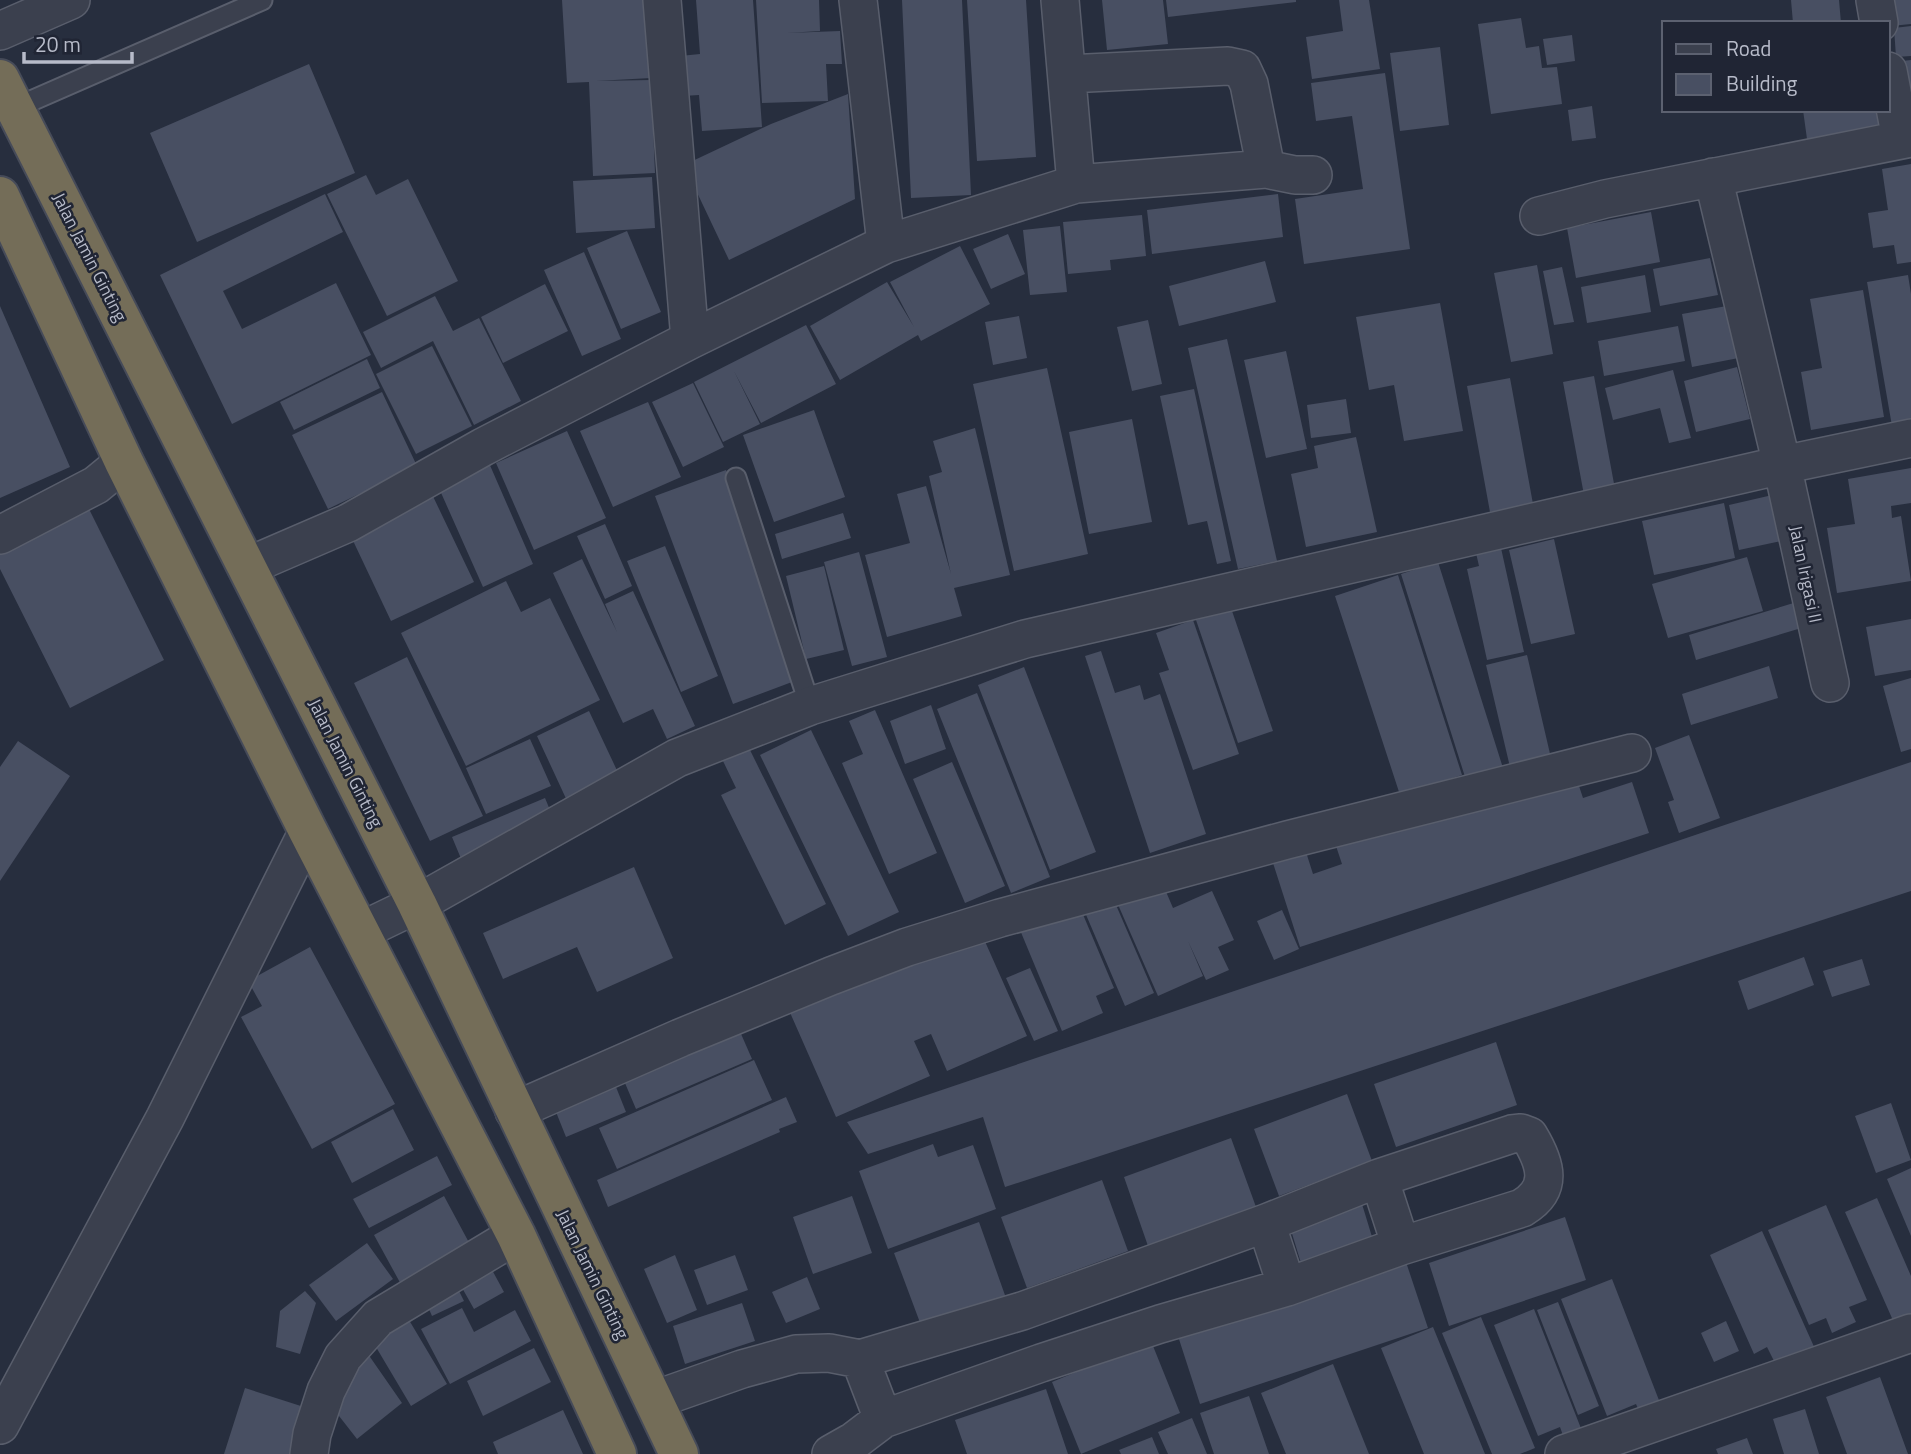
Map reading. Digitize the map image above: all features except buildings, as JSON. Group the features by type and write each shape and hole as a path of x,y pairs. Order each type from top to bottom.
{"highway":[{"name":"Jalan Jamin Ginting","path":"8,94 417,904 679,1454"},
{"path":"0,196 124,462 516,1235 617,1454"}],"street":[{"path":"0,31 71,0"},
{"path":"662,0 690,340"},
{"path":"858,0 886,243"},
{"path":"1060,0 1076,184"},
{"path":"1875,0 1879,21"},
{"path":"1068,74 1228,66 1242,69 1249,84 1266,169"},
{"path":"1539,216 1605,199 1906,139 1890,79"},
{"path":"246,567 348,523 483,447 886,243 1076,184 1266,169 1295,176 1313,175"},
{"name":"Jalan Irigasi II","path":"1713,177 1782,465 1830,683"},
{"path":"361,931 417,904 677,758 810,706 1025,639 1782,465 1911,438"},
{"path":"0,536 96,485 124,462"},
{"path":"514,1111 743,1012 907,947 1000,918 1274,843 1632,753"},
{"path":"0,1425 165,1118 309,831"},
{"path":"654,1401 742,1369 796,1354 829,1353 860,1359 1022,1311 1266,1223 1379,1178 1512,1134 1529,1136 1545,1170 1543,1186 1532,1202 1522,1208 1401,1246 1287,1287 1160,1324 1041,1363 883,1419 831,1454"},
{"path":"1379,1178 1401,1246"},
{"path":"1266,1223 1287,1287"},
{"path":"309,1454 316,1419 331,1380 343,1357 378,1318 516,1235"},
{"path":"1138,1270 1160,1324"},
{"path":"1022,1311 1041,1363"},
{"path":"1564,1454 1911,1333"},
{"path":"860,1359 883,1419"}],"lane":[{"path":"8,94 262,0"},
{"path":"736,478 810,706"}]}
